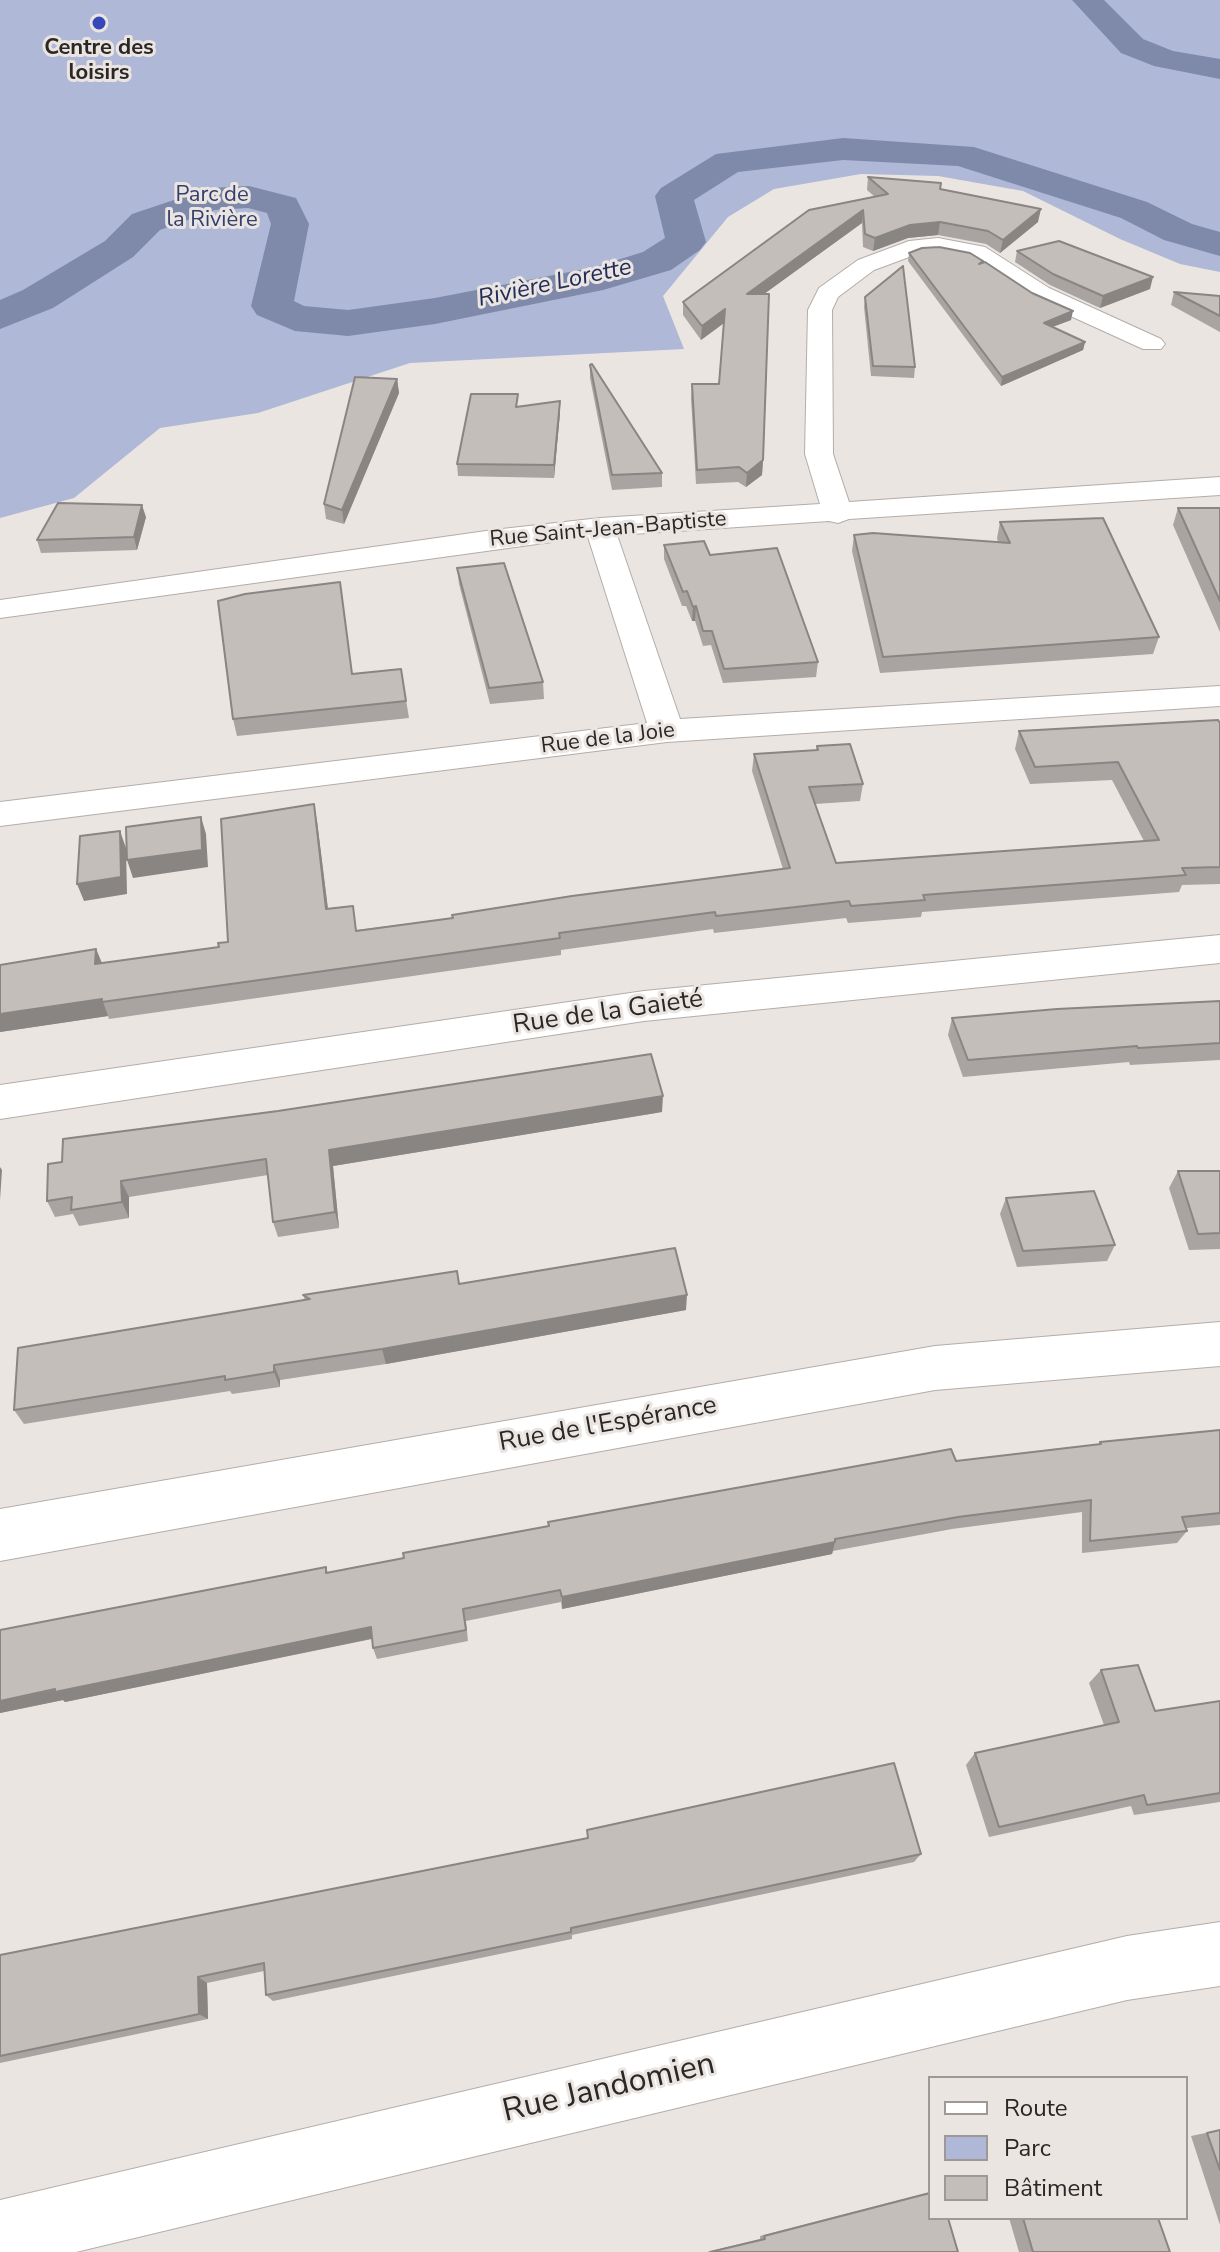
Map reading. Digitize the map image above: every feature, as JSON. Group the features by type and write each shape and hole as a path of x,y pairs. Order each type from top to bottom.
{"street":[{"path":"838,514 819,454 820,310 828,293 866,265 917,246 938,245 977,252 1040,293 1152,344"},
{"name":"Rue Saint-Jean-Baptiste","path":"0,609 493,539 600,527 838,514 1220,486"},
{"path":"600,527 667,731"},
{"name":"Rue de la Joie","path":"0,814 667,731 1220,696"},
{"name":"Rue de la Gaieté","path":"0,1102 644,1006 1220,949"},
{"name":"Rue de l'Espérance","path":"0,1535 935,1368 1220,1344"},
{"name":"Rue Jandomien","path":"0,2235 191,2187 1127,1968 1220,1954"}],"green space":[{"name":"Parc de la Rivière","path":"0,0 1220,0 1220,272 1180,264 1120,239 1023,191 938,176 861,174 774,189 728,217 663,296 684,349 410,363 258,413 160,428 74,498 0,518"}],"building":[{"path":"868,177 941,183 940,189 1041,209 1003,240 988,231 940,222 910,225 875,238 865,234 863,210 747,294 769,294 763,460 747,473 739,467 697,470 692,384 719,384 725,309 702,326 683,302 809,210 888,194"},
{"path":"1059,241 1153,277 1103,296 1053,274 1017,251"},
{"path":"939,247 970,253 983,261 979,264 985,262 1032,293 1073,311 1044,323 1085,342 1002,377 909,253"},
{"path":"903,266 915,367 873,366 865,297"},
{"path":"1174,292 1220,296 1220,316"},
{"path":"592,364 662,473 612,475"},
{"path":"355,377 397,379 342,510 324,504"},
{"path":"471,394 518,394 516,407 560,401 554,465 457,464"},
{"path":"58,503 142,505 134,537 37,540"},
{"path":"1178,508 1220,508 1220,601"},
{"path":"1103,518 1159,637 883,657 854,535 873,533 1010,543 1000,522"},
{"path":"704,541 710,555 777,548 818,662 724,669 712,631 703,631 696,606 693,607 687,591 683,592 664,545"},
{"path":"504,563 543,682 489,688 457,568"},
{"path":"340,582 352,674 401,669 406,701 233,719 218,601 245,594"},
{"path":"1218,720 1220,867 1182,868 1186,875 923,895 925,900 851,906 849,901 716,916 715,912 559,933 560,938 0,1014 0,965 96,949 95,964 219,947 218,943 228,942 221,819 314,804 326,909 353,906 356,931 453,918 452,915 572,896 790,868 754,754 818,750 817,746 850,744 863,784 809,787 836,863 1159,840 1118,762 1035,767 1019,731"},
{"path":"201,817 202,850 127,860 126,827"},
{"path":"120,831 121,877 77,884 80,836"},
{"path":"1220,1001 1220,1043 1137,1046 968,1060 952,1018 1057,1009"},
{"path":"651,1054 663,1096 329,1150 335,1212 273,1222 266,1159 121,1181 122,1202 71,1210 72,1197 47,1201 48,1164 62,1162 63,1139 278,1111"},
{"path":"1178,1171 1220,1171 1220,1233 1198,1234"},
{"path":"1094,1191 1115,1245 1023,1251 1006,1198"},
{"path":"675,1248 687,1295 274,1365 274,1372 225,1380 225,1376 14,1410 18,1348 310,1299 303,1295 457,1271 459,1284"},
{"path":"1220,1430 1220,1513 1182,1517 1187,1531 1090,1541 1091,1500 958,1517 835,1539 835,1542 562,1597 560,1590 463,1609 466,1630 373,1648 371,1627 0,1701 0,1630 326,1567 326,1573 404,1558 403,1553 549,1526 548,1522 951,1449 956,1461"},
{"path":"1138,1665 1155,1711 1220,1701 1220,1793 1147,1805 1144,1795 999,1827 975,1753 1119,1722 1101,1670"},
{"path":"894,1763 921,1854 571,1928 571,1932 266,1995 264,1963 198,1977 199,2014 0,2056 0,1955 588,1838 587,1830"},
{"path":"1220,2130 1220,2170 1207,2133"},
{"path":"928,2194 928,2220 949,2220 958,2252 710,2252 765,2239 764,2236"},
{"path":"1024,2220 1159,2220 1170,2252 1033,2252"}],"waterway":[{"name":"Rivière Lorette","path":"1087,0 1132,46 1165,59 1220,69"},
{"name":"Rivière Lorette","path":"0,316 38,299 119,249 146,222 210,199 249,197 283,206 290,224 272,306 295,318 348,323 435,311 603,278 657,261 686,242 674,196 729,162 843,149 961,155 1134,210 1178,232 1220,244"}],"place":[{"name":"Centre des loisirs","path":"99,23"}]}
